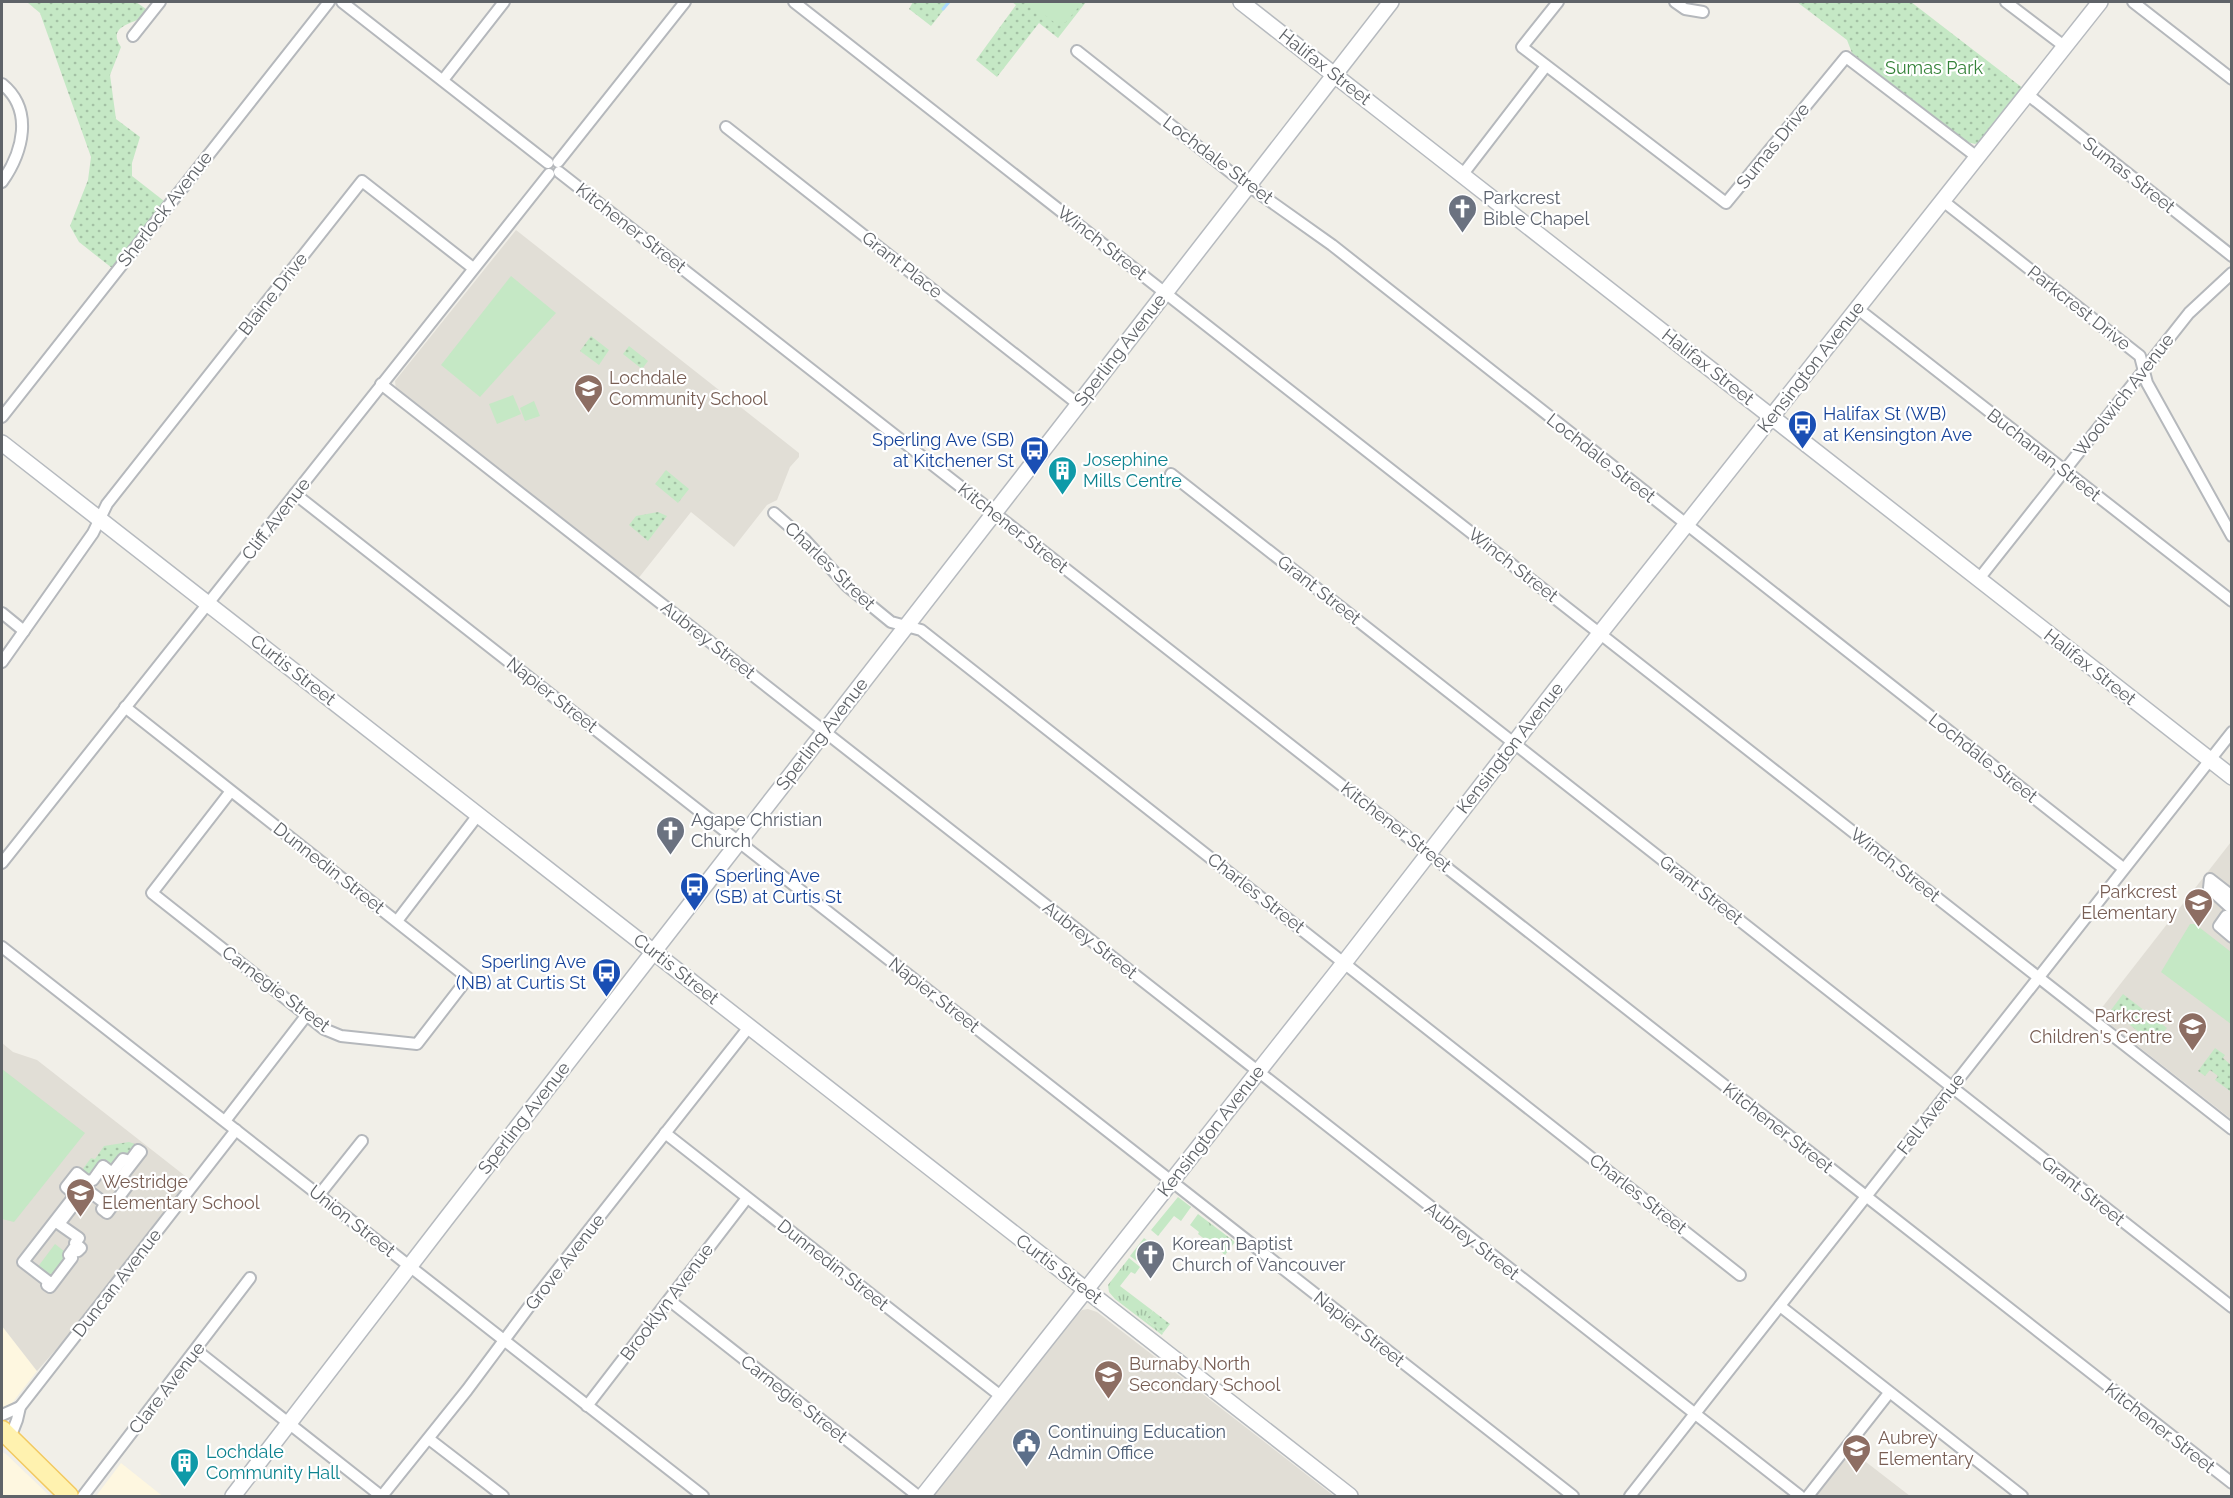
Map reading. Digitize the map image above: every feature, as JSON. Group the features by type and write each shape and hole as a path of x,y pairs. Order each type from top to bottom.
{"main road":[{"path":"3,1429 69,1497"}],"street":[{"path":"133,36 160,2"},
{"name":"Sherlock Avenue","path":"2,417 329,2"},
{"name":"Kitchener Street","path":"342,2 2232,1483"},
{"path":"443,80 504,2"},
{"name":"Cliff Avenue","path":"2,863 685,2"},
{"name":"Winch Street","path":"794,2 2232,1129"},
{"name":"Halifax Street","path":"1241,2 2232,777"},
{"name":"Sperling Avenue","path":"233,1497 738,842 1391,2"},
{"name":"Sumas Drive","path":"1558,2 1522,46 1726,203 1846,57 1977,157"},
{"path":"1675,2 1685,9 1703,12"},
{"path":"2006,2 2064,46"},
{"name":"Kensington Avenue","path":"920,1497 1086,1290 1600,634 2100,2"},
{"path":"2133,2 2232,79"},
{"name":"Lochdale Street","path":"1077,51 1248,185 1311,229 2123,868"},
{"path":"1462,174 1546,66"},
{"path":"2,84 11,92 20,110 22,134 18,156 2,182"},
{"name":"Sumas Street","path":"2027,94 2232,256"},
{"name":"Grant Place","path":"726,127 1078,404"},
{"name":"Blaine Drive","path":"99,519 107,504 362,181 473,268"},
{"name":"Parkcrest Drive","path":"1943,201 2140,356 2147,383 2232,536"},
{"name":"Woolwich Avenue","path":"1978,580 2189,313 2232,273"},
{"name":"Buchanan Street","path":"1858,309 2232,601"},
{"name":"Aubrey Street","path":"381,384 1800,1497"},
{"name":"Curtis Street","path":"2,443 1350,1497"},
{"name":"Grant Street","path":"1171,474 2232,1307"},
{"name":"Napier Street","path":"295,494 1573,1497"},
{"name":"Charles Street","path":"774,513 819,554 847,586 891,622 921,630 1740,1275"},
{"path":"2,662 93,532 99,519"},
{"path":"2,613 24,631"},
{"name":"Dunnedin Street","path":"125,707 468,978 417,1044"},
{"name":"Fell Avenue","path":"1630,1497 2232,732"},
{"name":"Carnegie Street","path":"231,791 152,893 324,1029 341,1036 417,1044"},
{"path":"397,921 478,815"},
{"path":"2232,896 2210,879 2209,888 2232,909"},
{"path":"2232,928 2225,923 2229,918 2226,916 2219,926 2232,937"},
{"name":"Union Street","path":"2,947 703,1497"},
{"path":"225,1121 306,1016"},
{"name":"Grove Avenue","path":"381,1497 429,1439 749,1027"},
{"name":"Duncan Avenue","path":"3,1429 236,1130"},
{"name":"Dunnedin Street","path":"665,1133 1002,1396"},
{"path":"319,1195 362,1142"},
{"path":"138,1150 141,1152 120,1179 128,1185 107,1213 102,1209 106,1204 86,1189 59,1224 79,1238 75,1243 81,1248 78,1251 74,1248 69,1255 72,1258 50,1287 46,1285 49,1282 23,1262 75,1195 66,1187 77,1173 87,1181 93,1180 103,1166 112,1173 123,1159 130,1161 138,1150"},
{"name":"Brooklyn Avenue","path":"587,1406 747,1198"},
{"name":"Clare Avenue","path":"83,1497 250,1278"},
{"name":"Carnegie Street","path":"669,1300 920,1497"},
{"path":"1780,1306 2022,1497"},
{"path":"196,1350 381,1497"},
{"path":"1808,1497 1889,1393"},
{"name":"Duncan Avenue","path":"3,1429 17,1420 20,1407"},
{"path":"429,1439 503,1497"}],"shaded area":[{"name":"Lochdale Community School","path":"516,230 799,453 799,457 790,467 777,500 767,505 734,547 691,512 637,580 396,390 395,381"},
{"name":"Parkcrest Elementary","path":"2231,842 2231,1119 2097,1014"},
{"name":"Westridge Elementary School","path":"2,1043 13,1052 37,1060 189,1179 66,1338 37,1371 2,1326"},
{"name":"Burnaby North Secondary School","path":"1082,1310 1097,1312 1334,1496 930,1496 945,1482 999,1414 999,1410 1014,1389 1077,1315"},
{"path":"2,1326 37,1371 9,1407 2,1410"},
{"path":"2,1452 6,1454 50,1496 2,1496"},
{"name":"Aubrey Elementary","path":"1853,1452 1910,1496 1816,1496"},
{"path":"121,1463 160,1494 163,1496 96,1496"}],"green space":[{"path":"27,2 136,2 146,9 138,19 122,27 117,33 121,47 110,75 116,119 140,137 132,163 132,176 164,201 112,268 79,242 70,226 88,180 91,157 40,13"},
{"path":"913,2 950,2 931,26 909,9"},
{"path":"1012,2 1086,2 1058,38 1039,23 997,77 976,60 1016,5"},
{"path":"1028,2 1083,2 1066,22 1055,23"},
{"name":"Sumas Park","path":"1797,2 1911,2 2024,89 1986,139 1975,144 1967,142 1852,53 1847,40"},
{"path":"511,276 556,313 480,397 441,365"},
{"path":"591,336 609,350 599,365 580,351"},
{"path":"629,346 648,361 642,369 623,354"},
{"path":"513,395 521,414 497,424 489,404"},
{"path":"534,401 540,416 525,421 520,408"},
{"path":"666,470 689,489 678,503 655,484"},
{"path":"658,512 667,516 648,541 629,525 636,516"},
{"path":"2190,924 2195,924 2231,952 2231,1024 2161,972"},
{"path":"2123,994 2167,1028 2154,1044 2111,1010"},
{"path":"2215,1048 2225,1055 2223,1058 2231,1065 2230,1091 2215,1080 2218,1076 2210,1070 2205,1076 2198,1071"},
{"path":"2,1069 85,1133 14,1222 2,1219"},
{"path":"129,1142 141,1146 112,1173 103,1166 93,1180 79,1174 91,1158 95,1159 104,1146"},
{"path":"1178,1197 1191,1207 1181,1221 1174,1216 1158,1236 1151,1230"},
{"path":"1198,1214 1235,1242 1225,1255 1190,1225"},
{"path":"1144,1238 1152,1244 1154,1250 1142,1265 1130,1256"},
{"path":"55,1244 69,1255 51,1278 37,1268"},
{"path":"1129,1258 1140,1267 1135,1274 1131,1272 1120,1286 1153,1311 1146,1320 1163,1333 1162,1335 1109,1292 1108,1285"},
{"path":"1153,1311 1170,1324 1163,1333 1146,1320"}],"waterway":[{"path":"943,9 949,2"}],"place":[{"name":"Parkcrest Bible Chapel","path":"1462,234"},
{"name":"Lochdale Community School","path":"588,414"},
{"name":"Halifax St (WB) at Kensington Ave","path":"1802,450"},
{"name":"Sperling Ave (SB) at Kitchener St","path":"1035,476"},
{"name":"Josephine Mills Centre","path":"1062,496"},
{"name":"Agape Christian Church","path":"670,856"},
{"name":"Sperling Ave (SB) at Curtis St","path":"694,912"},
{"name":"Parkcrest Elementary","path":"2198,928"},
{"name":"Sperling Ave (NB) at Curtis St","path":"607,998"},
{"name":"Parkcrest Children's Centre","path":"2193,1052"},
{"name":"Westridge Elementary School","path":"81,1218"},
{"name":"Korean Baptist Church of Vancouver","path":"1151,1280"},
{"name":"Burnaby North Secondary School","path":"1108,1400"},
{"name":"Continuing Education Admin Office","path":"1027,1468"},
{"name":"Aubrey Elementary","path":"1857,1474"},
{"name":"Lochdale Community Hall","path":"185,1488"}]}
